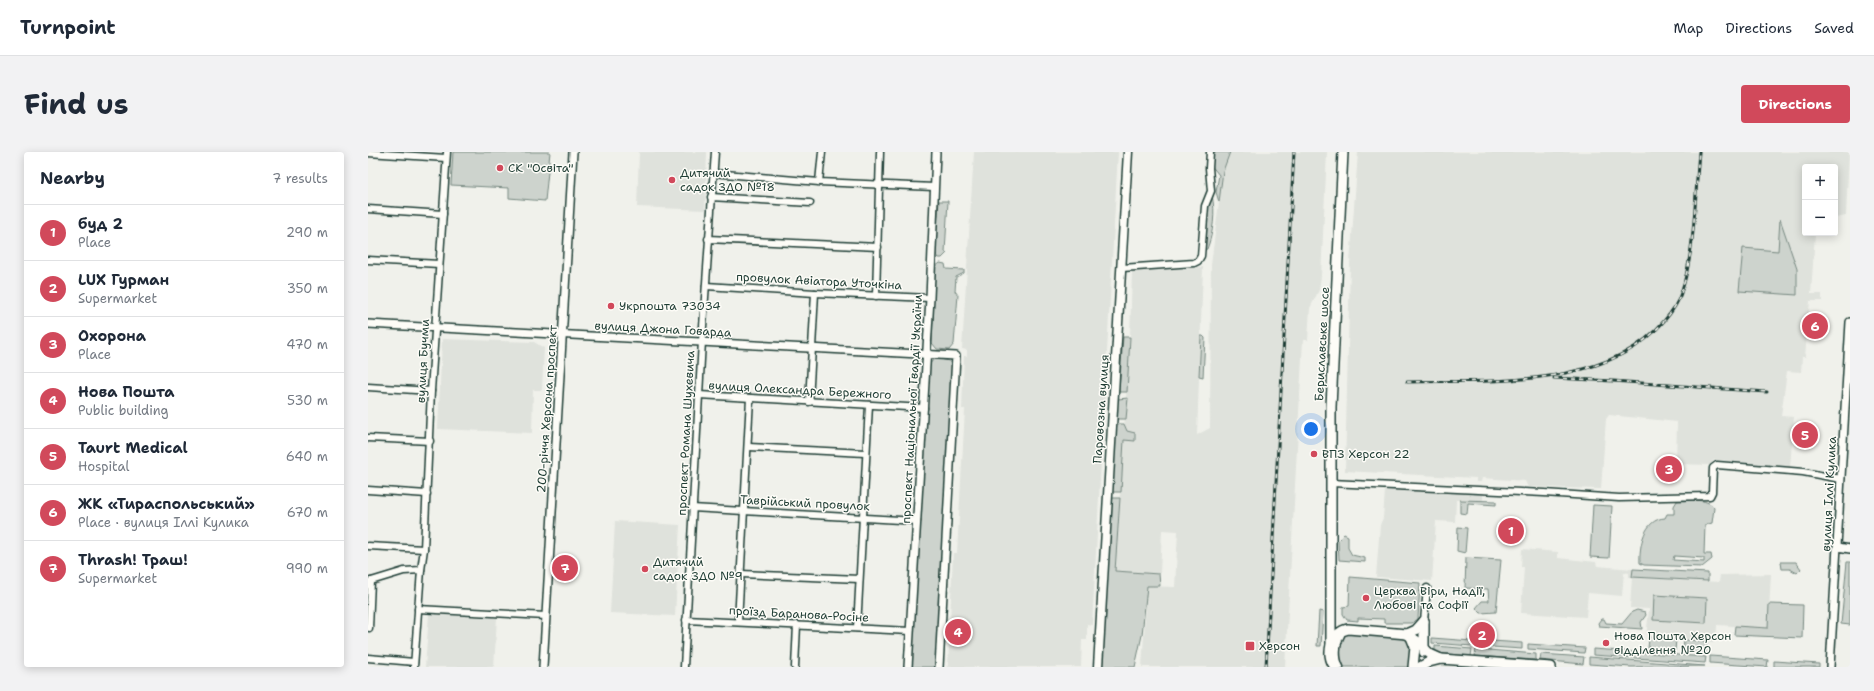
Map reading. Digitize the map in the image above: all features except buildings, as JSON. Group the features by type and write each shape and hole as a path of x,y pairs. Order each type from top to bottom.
{"main road":[{"name":"Паровозна вулиця","path":"1098,667 1128,152"},
{"name":"Бериславське шосе","path":"1329,667 1331,610 1331,407 1343,152"},
{"path":"1331,610 1336,621 1348,629"},
{"path":"1409,635 1424,622"},
{"path":"1424,622 1424,649 1422,666 1441,659"},
{"path":"1335,667 1330,651 1337,634 1342,630 1348,629 1409,635 1430,654 1441,659 1551,667"},
{"path":"1409,635 1415,647 1413,667"}],"street":[{"name":"200-річчя Херсона проспект","path":"543,667 573,152"},
{"name":"проспект Романа Шухевича","path":"684,667 708,239 715,152"},
{"path":"819,182 822,152"},
{"path":"876,296 880,152"},
{"name":"проспект Національної Гвардії України","path":"908,667 930,298 936,152"},
{"path":"1122,268 1171,266 1194,263 1198,261 1201,256 1205,206 1211,191 1208,168 1210,152"},
{"path":"368,153 447,155"},
{"name":"вулиця Бучми","path":"414,664 424,549 430,442 431,391 447,155"},
{"path":"713,173 819,182 934,187"},
{"path":"711,197 810,203"},
{"path":"368,209 443,214"},
{"path":"708,239 878,248"},
{"path":"368,260 439,264"},
{"name":"провулок Авіатора Уточкіна","path":"706,286 930,298"},
{"path":"810,402 815,293"},
{"name":"вулиця Іллі Кулика","path":"1830,667 1850,322"},
{"name":"вулиця Джона Говарда","path":"368,324 563,334 598,338 702,341 956,356 939,667"},
{"path":"368,387 431,391"},
{"name":"вулиця Олександра Бережного","path":"699,395 924,408"},
{"path":"738,622 749,447 750,398"},
{"path":"857,628 865,453 869,405"},
{"path":"368,438 430,442"},
{"path":"749,447 865,453"},
{"path":"1331,483 1619,498 1665,498 1710,496 1712,492 1713,468 1718,465 1798,472 1841,479"},
{"path":"368,490 427,494"},
{"name":"Таврійський провулок","path":"692,508 917,520"},
{"path":"368,546 424,549"},
{"path":"1838,547 1850,548"},
{"path":"369,628 369,581 404,571 421,570"},
{"path":"742,574 859,579"},
{"path":"1424,622 1427,588"},
{"path":"418,610 546,616"},
{"name":"проїзд Баранова-Росіне","path":"686,620 910,630"},
{"path":"795,667 797,625"},
{"path":"1340,667 1337,657 1338,641 1341,634 1348,629"},
{"path":"368,658 414,664"}],"shaded area":[{"name":"СК \"Освіта\"","path":"453,152 550,152 545,201 509,198 509,188 451,185"},
{"name":"Дитячий садок ЗДО №18","path":"639,152 707,152 705,210 637,207"},
{"path":"974,152 1118,152 1092,625 1087,624 1087,640 1082,640 1081,667 948,667 953,553 957,553 965,409 962,409 964,356 967,356 967,350 962,349"},
{"path":"1211,152 1230,152 1223,171 1219,202 1216,192 1219,175 1210,164"},
{"path":"1230,152 1327,152 1321,276 1319,290 1310,308 1308,340 1303,340 1285,667 1142,667 1147,586 1175,587 1178,531 1162,530 1160,574 1115,571 1130,337 1132,271 1203,267 1197,435 1210,428 1211,265 1223,171"},
{"path":"1358,152 1849,152 1846,216 1838,217 1838,164 1802,164 1802,236 1815,236 1811,294 1822,294 1822,301 1810,301 1805,357 1802,357 1801,372 1787,371 1781,416 1794,417 1790,467 1714,460 1710,465 1676,464 1677,422 1609,415 1606,419 1601,489 1528,487 1525,481 1482,478 1481,482 1476,482 1476,478 1345,471 1350,264"},
{"path":"1212,195 1214,216 1211,237 1207,249 1203,250 1207,208"},
{"path":"939,201 948,201 945,252 947,253 942,258 939,258 935,253"},
{"path":"1780,219 1797,269 1797,295 1739,291 1743,248 1778,251"},
{"path":"940,263 945,264 946,269 964,270 964,273 956,277 955,291 958,295 954,344 949,350 937,349 932,343 935,267"},
{"path":"1201,336 1205,338 1203,377 1199,376"},
{"path":"1123,337 1130,337 1127,392 1119,392"},
{"path":"442,339 534,342 544,348 542,390 533,390 532,433 438,429"},
{"path":"936,358 949,361 952,366 936,667 911,667 929,364"},
{"path":"1128,398 1126,419 1116,419 1118,399"},
{"path":"1116,424 1124,424 1127,431 1135,433 1135,441 1124,440 1121,492 1111,492"},
{"path":"1391,487 1483,493 1483,501 1456,500 1455,522 1436,521 1432,581 1376,577 1380,525 1383,518 1385,491"},
{"path":"1111,498 1120,498 1115,571 1159,574 1160,586 1147,586 1142,635 1135,667 1101,667"},
{"path":"1460,500 1496,501 1496,505 1468,503 1467,514 1460,513"},
{"path":"1697,500 1707,502 1714,508 1712,523 1705,525 1704,554 1711,554 1712,559 1702,567 1644,565 1640,563 1644,534 1652,523 1665,518 1667,514 1674,514 1674,506 1677,501","holes":["1674,556 1704,558 1704,562 1673,560"]},
{"path":"1593,505 1612,506 1609,558 1590,557"},
{"name":"Дитячий садок ЗДО №9","path":"615,521 680,525 675,616 610,613"},
{"path":"1458,527 1467,528 1465,553 1457,551"},
{"path":"1344,534 1348,536 1348,548 1352,555 1365,558 1365,562 1339,560 1338,540"},
{"path":"1522,549 1558,552 1558,558 1596,562 1597,566 1633,569 1632,577 1629,577 1629,573 1624,572 1622,596 1588,593 1586,617 1521,613 1524,567 1521,567"},
{"path":"1466,558 1501,560 1496,612 1481,613 1476,608 1482,601 1489,601 1488,589 1465,588"},
{"path":"1781,562 1796,562 1801,569 1797,573 1790,569 1782,569"},
{"path":"1847,562 1850,562 1850,625 1841,624"},
{"path":"1633,569 1708,573 1708,581 1632,577"},
{"path":"1771,574 1768,628 1717,625 1716,642 1646,638 1649,609 1630,608 1632,577 1719,582 1720,575"},
{"path":"1350,577 1420,583 1418,619 1412,623 1384,623 1384,619 1358,618 1358,621 1347,620 1343,614 1343,607 1349,606"},
{"path":"1654,595 1707,598 1706,623 1653,620"},
{"path":"1769,604 1803,605 1802,638 1734,635 1735,626 1768,628"},
{"path":"1637,610 1645,612 1646,615 1641,622 1642,629 1599,626 1598,623 1601,619 1604,619 1606,623 1622,624 1632,612"},
{"path":"1319,611 1323,612 1321,646 1317,646"},
{"path":"429,614 497,618 494,667 425,667"},
{"path":"1348,633 1405,637 1412,642 1410,667 1343,667 1340,660 1340,647 1343,636"},
{"path":"1649,637 1676,639 1675,651 1648,649"},
{"path":"1432,638 1472,641 1472,646 1432,643"},
{"path":"1477,640 1522,643 1522,649 1477,646"},
{"path":"1684,640 1707,641 1706,653 1683,652"},
{"path":"1528,644 1585,648 1584,653 1528,649"},
{"path":"1435,646 1472,649 1471,656 1435,653"},
{"path":"1476,649 1536,654 1536,660 1475,656"},
{"path":"1593,649 1706,657 1705,663 1593,655"},
{"path":"1541,654 1584,657 1583,664 1540,660"},
{"path":"1710,656 1768,660 1767,667 1710,663"},
{"path":"1589,657 1705,666 1631,667 1589,664"},
{"path":"1774,661 1819,664 1819,667 1774,667"}],"railway":[{"path":"1266,667 1294,152"},
{"path":"1407,382 1509,380 1544,377 1579,370 1611,359 1640,343 1664,321 1672,311 1681,293 1686,277 1694,224 1699,152"},
{"path":"1554,378 1767,392"}],"place":[{"name":"СК \"Освіта\"","path":"500,168"},
{"name":"Дитячий садок ЗДО №18","path":"672,180"},
{"name":"Укрпошта 73034","path":"611,306"},
{"name":"ЖК «Тираспольський»","path":"1815,326"},
{"name":"Taurt Medical","path":"1805,435"},
{"name":"ВПЗ Херсон 22","path":"1314,454"},
{"name":"Охорона","path":"1669,469"},
{"name":"буд 2","path":"1511,531"},
{"name":"Thrash! Траш!","path":"565,568"},
{"name":"Дитячий садок ЗДО №9","path":"645,569"},
{"name":"Церква Віри, Надії, Любові та Софії","path":"1366,598"},
{"name":"Нова Пошта","path":"958,632"},
{"name":"LUX Гурман","path":"1482,635"},
{"name":"Нова Пошта Херсон відділення №20","path":"1606,643"},
{"name":"Херсон","path":"1250,646"}]}
